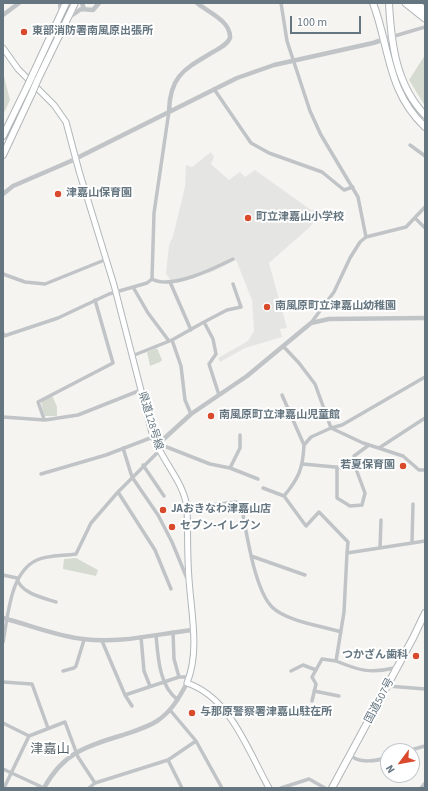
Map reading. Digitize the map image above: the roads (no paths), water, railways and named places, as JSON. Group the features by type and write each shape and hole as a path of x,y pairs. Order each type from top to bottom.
{"highway":[{"path":"406,3 425,18"},
{"path":"416,3 425,11"}],"main road":[{"path":"3,136 66,3"},
{"path":"3,155 75,3"},
{"path":"373,3 391,72 398,92 408,108 425,127"},
{"path":"389,3 391,36 396,62 409,95 425,115"},
{"name":"県道128号線","path":"3,48 18,69 54,105 63,117 68,129 116,291 153,437 183,490 187,508 189,584 194,640 190,677 187,684"},
{"name":"国道507号","path":"332,788 388,686 425,613"},
{"path":"187,684 214,698 228,712 269,788"}],"street":[{"path":"3,15 20,3"},
{"path":"60,3 61,14"},
{"path":"82,3 84,9"},
{"path":"68,19 77,11 84,9 93,10 99,3"},
{"path":"152,279 154,213 171,96 177,79 186,69 224,45 230,38 228,29 222,21 197,3"},
{"path":"281,3 288,42 295,60 310,111 318,129 353,187 361,207 366,237"},
{"path":"3,194 13,186 76,159 170,111 260,69 383,40 391,36 425,27"},
{"path":"214,90 252,143 269,153 322,172 344,190 353,187"},
{"path":"410,145 412,148 425,156"},
{"path":"3,642 5,619 17,581 24,568 38,559 76,554 91,522 158,447 191,414 247,376 311,323 334,292 355,249 366,237 406,227 425,207"},
{"path":"415,218 425,228"},
{"path":"152,279 157,282 170,282 209,271 233,258"},
{"path":"3,274 25,282 45,284 107,259"},
{"path":"3,333 4,336 58,318 116,291 133,287 152,279"},
{"path":"170,282 191,330"},
{"path":"132,356 191,330 227,310 241,307 233,284"},
{"path":"133,287 148,313 170,340 181,366 185,400 191,414"},
{"path":"44,419 38,402 113,363 95,300"},
{"path":"311,323 329,319 425,318"},
{"path":"204,322 212,339 216,354 209,364 219,395"},
{"path":"283,346 300,363 315,384 331,428 369,445 403,456 419,470 425,470"},
{"path":"304,445 311,437 342,425 425,377"},
{"path":"3,417 44,419 78,415 141,390"},
{"path":"282,395 304,445 303,464 295,481 284,496"},
{"path":"379,448 425,418"},
{"path":"230,468 240,448 240,435"},
{"path":"41,474 106,455 153,437"},
{"path":"337,467 337,498 350,506 362,505 365,494 356,469 354,456 369,445"},
{"path":"158,447 210,464 230,468 258,479"},
{"path":"122,448 132,477 165,528 189,584"},
{"path":"303,464 356,469"},
{"path":"143,465 164,496"},
{"path":"263,488 284,496 306,526 319,512 348,542 344,612 336,661"},
{"path":"118,492 155,550 171,588"},
{"path":"187,508 236,502 241,504 250,556 264,595 272,606 286,615 341,632"},
{"path":"412,542 413,504"},
{"path":"380,548 381,520"},
{"path":"347,553 412,542 425,542"},
{"path":"250,556 305,575"},
{"path":"3,575 15,577 17,581 29,591 56,602"},
{"path":"5,619 54,634 84,640 102,641 192,630"},
{"path":"173,632 174,659 179,677"},
{"path":"156,635 160,668 164,682 169,692 178,700"},
{"path":"141,637 144,671 150,686"},
{"path":"63,671 76,666 84,640"},
{"path":"102,641 125,695 132,706"},
{"path":"312,701 316,684 312,677 322,659 336,661 368,672 394,668 396,670"},
{"path":"291,671 304,665 316,670"},
{"path":"125,695 179,677 190,677"},
{"path":"3,682 32,684 48,728"},
{"path":"3,769 44,788 59,766 76,752 148,726 170,710 178,700 187,684"},
{"path":"388,686 425,689"},
{"path":"314,691 339,696"},
{"path":"170,710 196,741 222,788"},
{"path":"4,788 29,736 65,722 76,752 95,783"},
{"path":"3,723 29,736"},
{"path":"89,788 95,783 168,760 196,741"},
{"path":"350,755 353,758 370,761 380,759"},
{"path":"168,760 181,788"},
{"path":"281,788 309,779 325,788"},
{"path":"421,788 425,782"}],"place":[{"name":"東部消防署南風原出張所","path":"24,32"},
{"name":"津嘉山保育園","path":"58,194"},
{"name":"町立津嘉山小学校","path":"248,218"},
{"name":"南風原町立津嘉山幼稚園","path":"267,307"},
{"name":"南風原町立津嘉山児童館","path":"211,416"},
{"name":"若夏保育園","path":"403,466"},
{"name":"JAおきなわ津嘉山店","path":"163,510"},
{"name":"セブン-イレブン","path":"172,527"},
{"name":"つかざん歯科","path":"416,656"},
{"name":"与那原警察署津嘉山駐在所","path":"192,713"}],"district":[{"name":"津嘉山","path":"50,750"}]}
